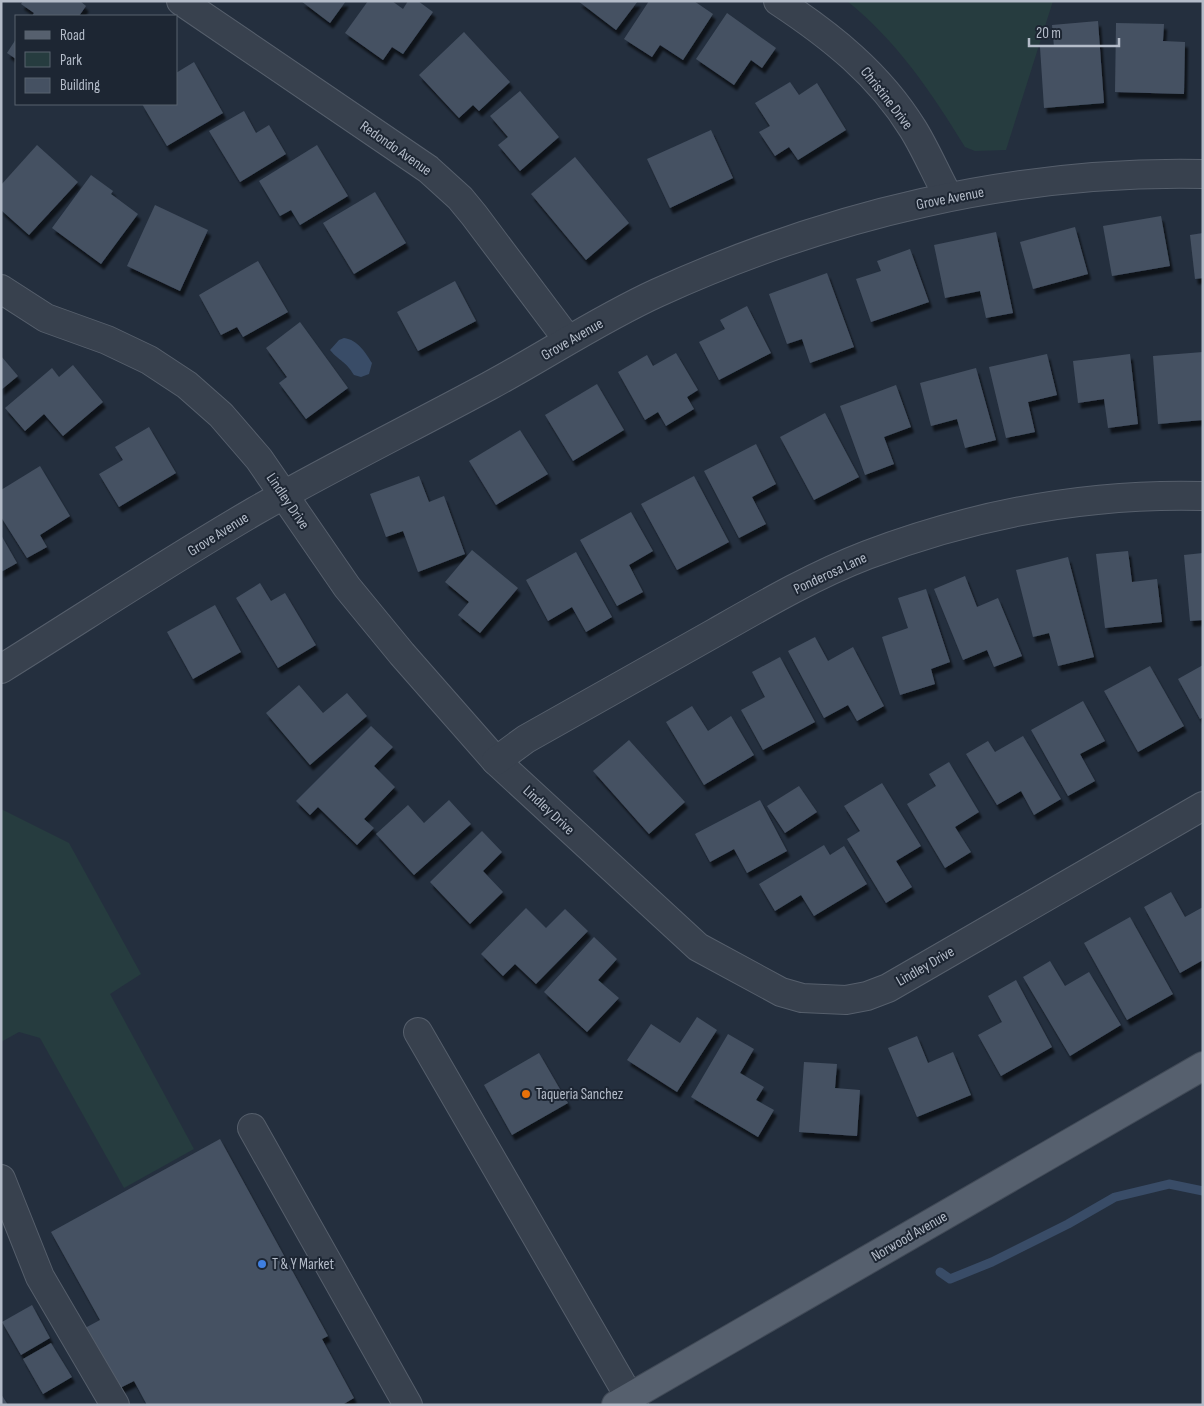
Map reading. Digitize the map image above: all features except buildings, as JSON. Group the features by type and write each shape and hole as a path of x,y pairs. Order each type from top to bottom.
{"main road":[{"name":"Norwood Avenue","path":"626,1402 1203,1066"}],"street":[{"name":"Redondo Avenue","path":"181,1 428,169 460,198 474,215 568,340"},
{"name":"Christine Drive","path":"778,1 822,30 862,65 881,85 912,128 948,196"},
{"name":"Grove Avenue","path":"1,669 284,495 520,370 568,340 655,294 753,252 835,224 948,196 1066,179 1203,174"},
{"name":"Lindley Drive","path":"1,289 46,318 108,340 149,360 187,385 221,415 259,459 347,587 402,654 496,761 698,947 781,992 824,1001 846,1000 888,988 1203,806"},
{"name":"Ponderosa Lane","path":"496,761 526,739 787,592 866,556 920,536 1003,513 1088,500 1203,496"},
{"path":"418,1032 626,1402"},
{"path":"252,1128 408,1405"},
{"path":"1,1179 40,1278 115,1405"}],"green space":[{"path":"847,1 1053,1 1006,150 975,151 965,147 926,87 898,51 882,33"},
{"path":"1,809 69,843 141,974 110,994 194,1149 124,1188 40,1038 19,1032 1,1042"}],"water":[{"path":"344,338 353,341 367,355 372,363 369,374 361,377 354,375 348,366 330,350 339,340"}],"waterway":[{"path":"940,1272 950,1279 992,1262 1068,1224 1115,1197 1169,1184 1203,1191"}],"place":[{"name":"Taqueria Sanchez","path":"526,1094"},
{"name":"T & Y Market","path":"262,1264"}]}
